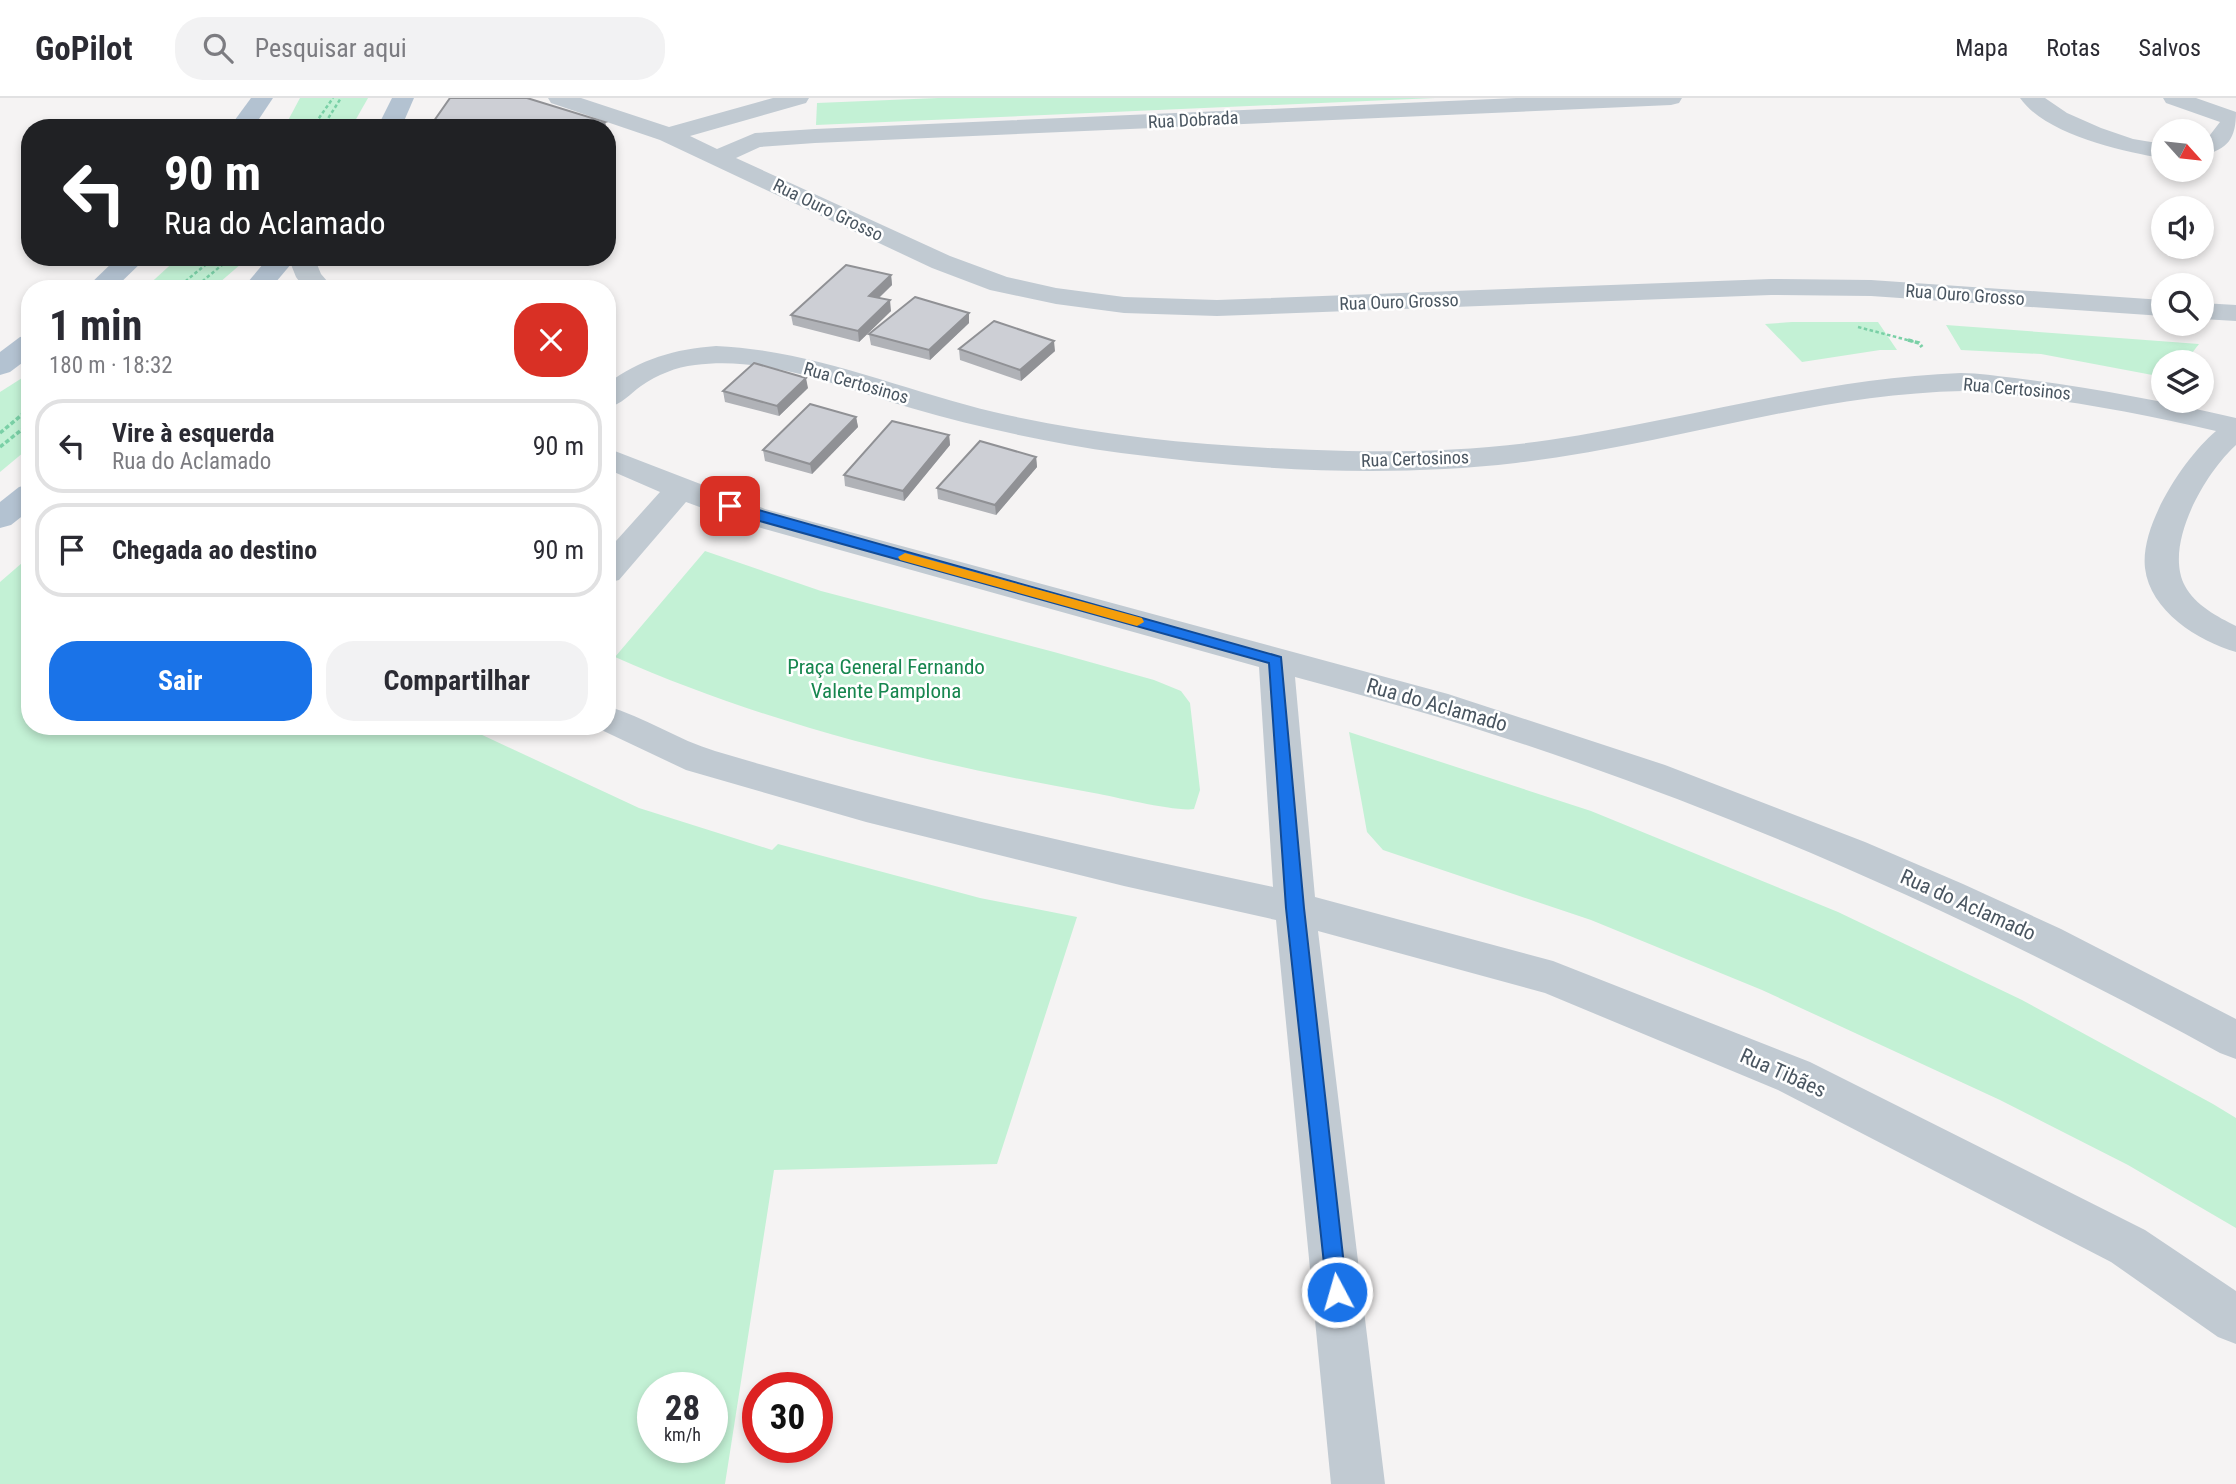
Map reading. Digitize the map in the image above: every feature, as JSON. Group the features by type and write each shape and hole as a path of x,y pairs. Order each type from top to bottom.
{"main road":[{"path":"247,119 262,98"},
{"path":"393,119 403,98"},
{"path":"108,280 124,266"},
{"path":"263,280 276,266"},
{"path":"0,366 21,351"},
{"path":"0,519 21,502"}],"street":[{"name":"Rua Ouro Grosso","path":"559,98 668,135 953,266 1011,286 1056,296 1124,305 1285,306 1771,287 1871,288 2151,307"},
{"path":"716,120 732,98"},
{"path":"668,135 766,103 798,98"},
{"name":"Rua Dobrada","path":"718,157 755,140 1526,101 1671,98"},
{"path":"2031,98 2056,114 2111,140 2151,148"},
{"path":"2175,98 2235,120 2214,142"},
{"path":"755,140 766,103"},
{"path":"2214,312 2236,313"},
{"name":"Rua Certosinos","path":"616,391 651,367 683,357 758,355 958,412 1034,430 1229,455 1374,462 1467,458 1547,450 1867,390 1957,383 2047,390 2142,406 2236,428"},
{"path":"2236,428 2203,461 2173,515 2162,549 2162,576 2173,596 2193,617 2236,640"},
{"name":"Rua do Aclamado","path":"616,462 636,472 754,516 1448,706 1768,817 2041,936 2236,1040"},
{"path":"616,562 681,488"},
{"path":"1276,660 1295,908 1358,1484"},
{"path":"616,723 699,760 866,808 1124,871 1295,908"},
{"name":"Rua Tibães","path":"1295,908 1553,978 1794,1076 2128,1245 2236,1320"}],"path":[{"path":"318,119 333,98"},
{"path":"328,119 341,98"},
{"path":"187,280 204,266"},
{"path":"204,280 220,266"},
{"path":"1856,326 1919,343 1957,383"},
{"path":"0,432 21,415"},
{"path":"0,447 21,430"}],"green space":[{"path":"300,98 368,98 356,119 289,119"},
{"path":"938,98 1435,98 816,125 817,103"},
{"path":"169,266 239,266 222,280 154,280"},
{"path":"1878,322 1897,350 1880,350 1802,362 1765,324"},
{"path":"1946,325 2199,344 2194,350 2151,350 2151,375 2041,354 1961,350"},
{"path":"21,379 21,454 0,472 0,392"},
{"name":"Praça General Fernando Valente Pamplona","path":"705,551 821,591 1054,652 1154,680 1181,691 1190,703 1200,790 1194,809 1160,806 911,755 851,740 732,703 616,656"},
{"path":"21,564 21,735 482,735 639,808 772,850 778,844 980,898 1077,917 997,1164 774,1170 725,1484 0,1484 0,582"},
{"path":"1349,732 1591,811 1838,912 2022,1000 2213,1104 2236,1118 2236,1228 2128,1165 2000,1100 1762,990 1591,920 1383,850 1367,832"}],"building":[{"path":"450,98 527,98 595,119 435,119"},
{"path":"846,265 891,275 869,296 890,300 858,331 791,315"},
{"path":"915,297 969,313 929,350 869,334"},
{"path":"994,321 1054,341 1020,370 959,349"},
{"path":"754,363 806,378 777,406 723,391"},
{"path":"810,404 856,417 810,464 763,450"},
{"path":"892,421 949,435 903,491 844,475"},
{"path":"980,441 1036,457 995,505 937,488"}],"slow traffic":[{"path":"905,557 1137,622"}],"route":[{"path":"730,506 754,516 1276,660 1295,908 1337,1292"}]}
